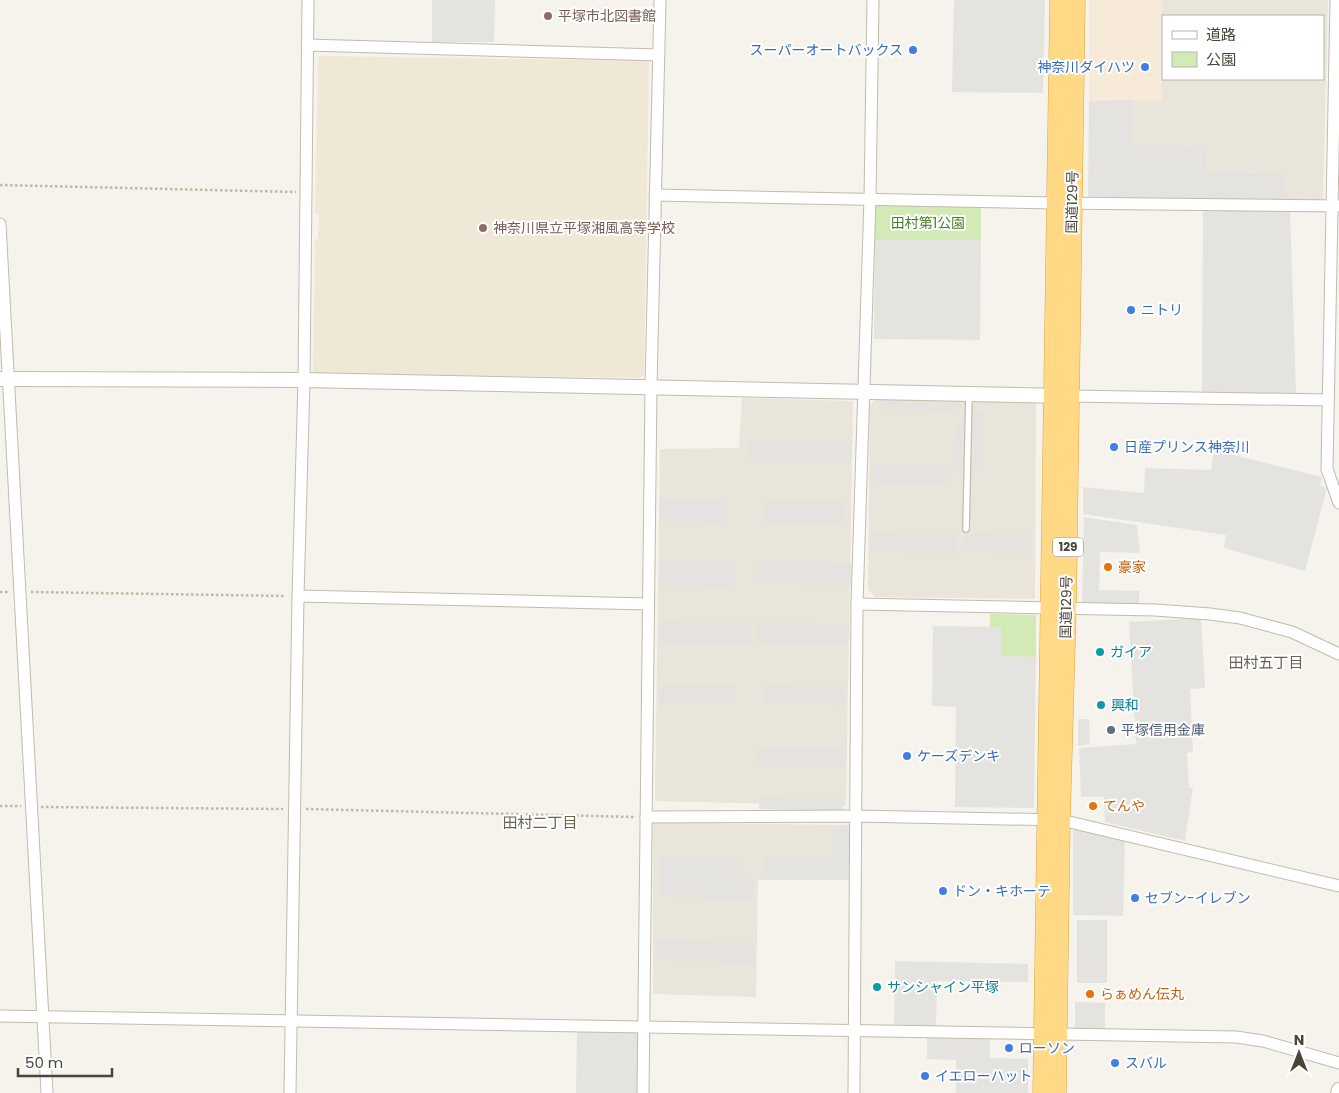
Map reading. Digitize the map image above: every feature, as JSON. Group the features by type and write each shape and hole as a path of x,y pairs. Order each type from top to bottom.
{"highway":[{"name":"国道129号","path":"1042,1093 1050,1035 1058,608 1064,203 1059,0"},
{"name":"国道129号","path":"1064,203 1076,0"},
{"name":"国道129号","path":"1050,1035 1057,1093"}],"street":[{"path":"290,1093 298,596 304,380 308,0"},
{"path":"643,1093 651,387 660,0"},
{"path":"854,1093 857,604 870,199 873,0"},
{"path":"1336,0 1333,387 1328,400 1327,469 1339,503"},
{"path":"308,45 658,56"},
{"path":"655,195 1335,207"},
{"path":"0,224 4,379 19,592 47,1093"},
{"path":"4,379 304,380 1328,400"},
{"path":"298,596 648,604"},
{"path":"857,604 1155,610 1240,618 1292,632 1339,654"},
{"path":"646,817 856,816 1054,820 1339,886"},
{"path":"0,1016 1236,1037 1263,1041 1339,1063"}],"lane":[{"path":"966,529 969,394"}],"path":[{"path":"0,185 306,192"},
{"path":"0,592 298,596"},
{"path":"0,806 296,809 646,817"}],"shaded area":[{"path":"432,0 495,0 494,42 432,42"},
{"path":"954,0 1045,0 1043,93 952,92"},
{"path":"1089,0 1162,0 1162,101 1089,101"},
{"path":"1162,0 1328,0 1323,200 1284,200 1284,173 1207,172 1208,145 1132,143 1133,100 1162,100 1162,80 1324,80 1324,15 1162,15"},
{"name":"神奈川県立平塚湘風高等学校","path":"321,56 649,61 644,375 641,378 314,373 315,239 318,239 319,216 315,213 318,58"},
{"path":"1133,100 1132,143 1208,145 1207,172 1284,173 1284,200 1088,197 1089,101"},
{"path":"1203,211 1290,211 1296,394 1202,394"},
{"path":"875,240 981,240 980,340 874,339"},
{"path":"742,398 853,401 846,806 655,801 660,449 739,448"},
{"path":"877,398 1036,401 1035,599 875,597 868,590 870,405"},
{"path":"878,400 958,400 958,411 878,410"},
{"path":"974,412 984,412 983,469 974,469"},
{"path":"955,423 963,423 962,473 953,472"},
{"path":"749,440 851,442 851,464 748,462"},
{"path":"1214,450 1322,477 1320,485 1327,488 1305,571 1224,548 1226,535 1083,514 1083,487 1144,493 1145,468 1211,470"},
{"path":"874,464 950,466 950,485 874,483"},
{"path":"660,499 727,499 727,523 660,522"},
{"path":"764,501 844,501 844,524 764,524"},
{"path":"1084,517 1137,525 1140,553 1100,552 1099,590 1139,591 1139,605 1082,603"},
{"path":"871,533 955,534 955,554 870,552"},
{"path":"963,533 1032,534 1031,554 962,552"},
{"path":"660,560 735,560 735,587 660,586"},
{"path":"758,561 851,563 851,586 758,584"},
{"path":"1201,618 1205,688 1190,689 1193,752 1187,753 1189,788 1193,787 1185,841 1105,822 1104,797 1081,797 1079,748 1136,744 1129,622"},
{"path":"660,621 752,623 752,644 660,643"},
{"path":"757,622 849,624 848,645 757,643"},
{"path":"933,626 1001,627 1001,656 1036,657 1034,808 955,807 956,707 932,706"},
{"path":"659,685 736,685 736,704 659,704"},
{"path":"765,685 846,686 845,705 764,703"},
{"path":"1078,719 1089,719 1090,744 1078,746"},
{"path":"757,747 844,747 844,766 757,766"},
{"path":"759,797 843,799 843,811 759,809"},
{"path":"653,823 851,825 849,880 758,880 756,997 653,994"},
{"path":"834,825 851,825 849,880 764,878 765,857 833,858"},
{"path":"1073,829 1125,841 1123,916 1073,915"},
{"path":"661,856 739,857 737,878 753,878 752,901 660,896"},
{"path":"1077,920 1107,920 1107,983 1077,983"},
{"path":"656,939 754,943 754,964 655,960"},
{"path":"895,961 1028,964 1028,982 937,981 936,1027 894,1026"},
{"path":"1075,1002 1105,1003 1105,1031 1075,1031"},
{"path":"577,1030 641,1031 639,1093 576,1093"},
{"path":"927,1038 990,1038 990,1058 1028,1059 1028,1093 956,1093 956,1060 927,1059"}],"green space":[{"name":"田村第1公園","path":"877,205 981,206 981,240 875,240 875,207"},
{"path":"990,614 1036,615 1036,657 1001,656 1001,628 990,627"}],"place":[{"name":"平塚市北図書館","path":"548,16"},
{"name":"スーパーオートバックス","path":"913,50"},
{"name":"神奈川ダイハツ","path":"1145,67"},
{"name":"神奈川県立平塚湘風高等学校","path":"483,228"},
{"name":"ニトリ","path":"1131,310"},
{"name":"日産プリンス神奈川","path":"1114,447"},
{"name":"豪家","path":"1108,567"},
{"name":"ガイア","path":"1100,652"},
{"name":"興和","path":"1101,705"},
{"name":"平塚信用金庫","path":"1111,730"},
{"name":"ケーズデンキ","path":"907,756"},
{"name":"てんや","path":"1093,806"},
{"name":"ドン・キホーテ","path":"943,891"},
{"name":"セブン-イレブン","path":"1135,898"},
{"name":"サンシャイン平塚","path":"877,987"},
{"name":"らぁめん伝丸","path":"1090,994"},
{"name":"ローソン","path":"1009,1048"},
{"name":"スバル","path":"1115,1063"},
{"name":"イエローハット","path":"925,1076"}],"district":[{"name":"田村五丁目","path":"1266,663"},
{"name":"田村二丁目","path":"540,823"}]}
